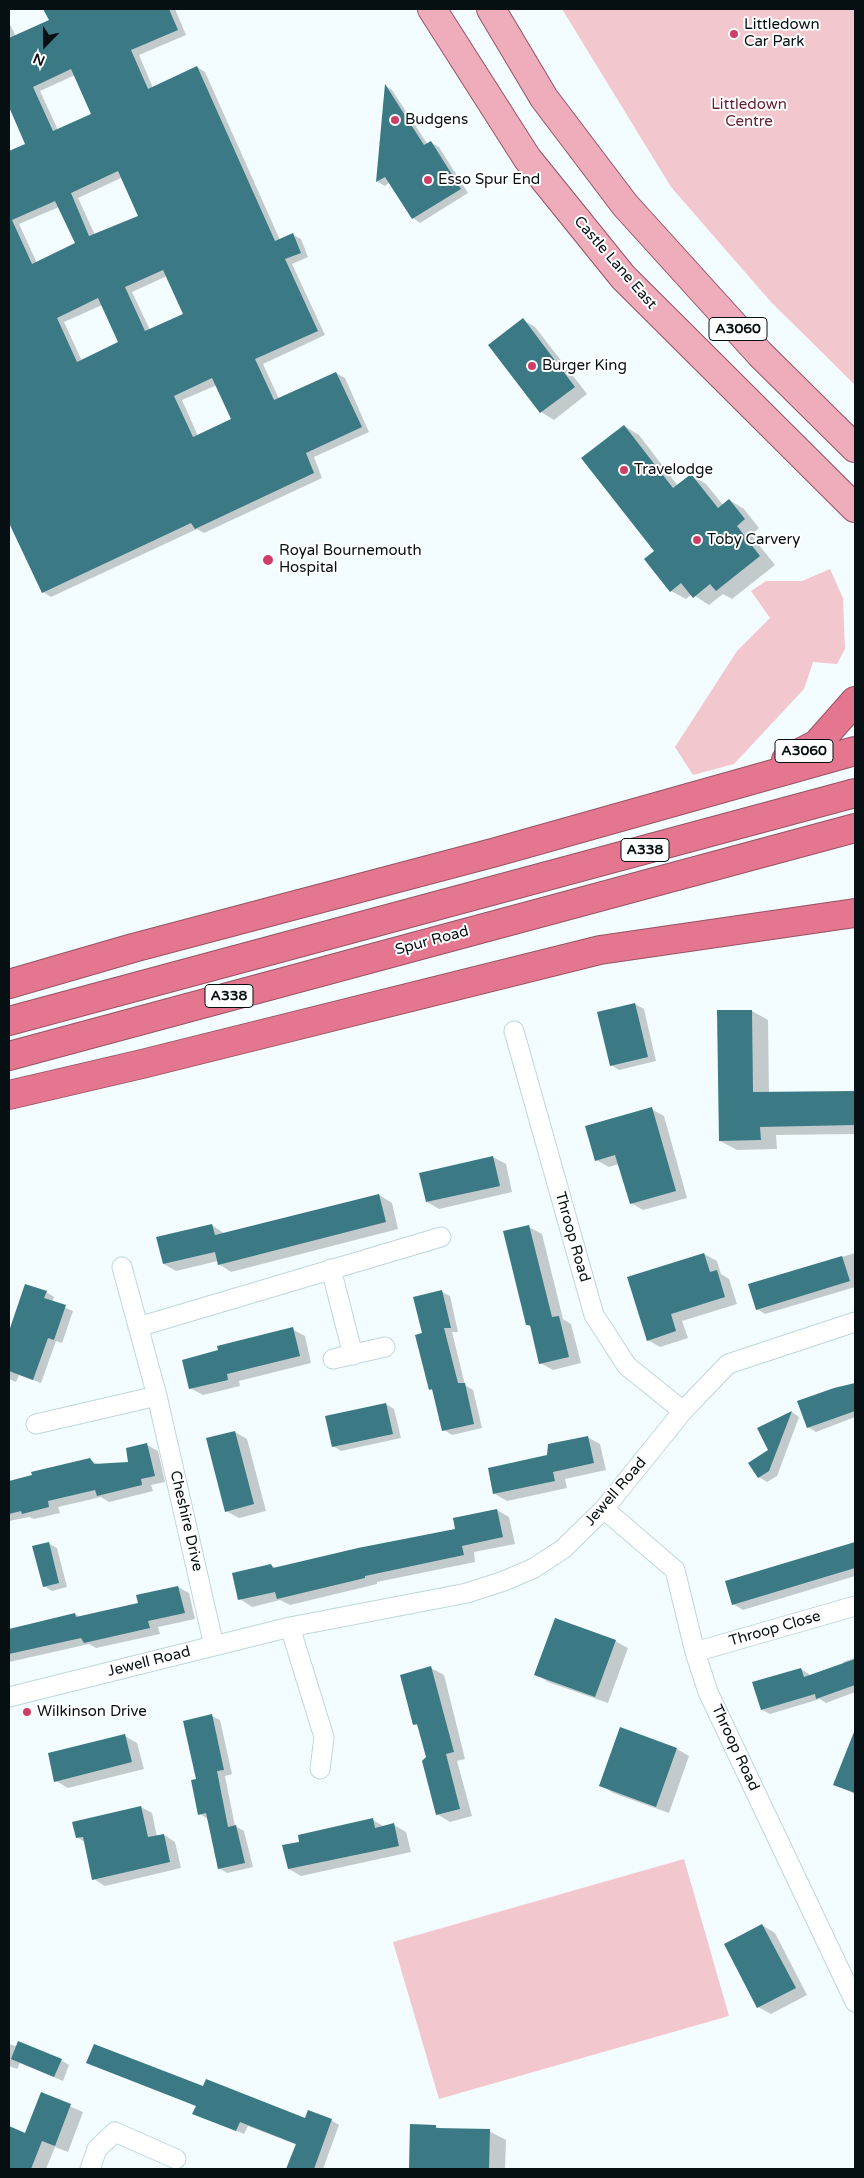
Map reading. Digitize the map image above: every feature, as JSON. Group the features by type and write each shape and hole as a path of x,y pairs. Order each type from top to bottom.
{"highway":[{"name":"A3060","path":"740,784 817,744 855,702"},
{"path":"9,984 143,945 740,784 855,751"},
{"name":"A338","path":"9,1021 855,793"},
{"name":"Spur Road","path":"9,1056 855,828"},
{"path":"9,1095 600,950 855,913"}],"main road":[{"name":"Castle Lane East","path":"432,9 527,158 623,276 855,508"},
{"name":"A3060","path":"491,9 544,98 624,205 760,354 855,448"}],"street":[{"name":"Throop Road","path":"514,1031 594,1315 627,1366 683,1411"},
{"path":"138,1327 441,1237"},
{"name":"Cheshire Drive","path":"122,1267 158,1396 214,1646"},
{"path":"331,1270 352,1355"},
{"name":"Jewell Road","path":"9,1696 290,1628 467,1593 504,1581 534,1568 563,1549 604,1509 683,1411 728,1364 855,1322"},
{"path":"333,1359 385,1346"},
{"path":"36,1424 158,1396"},
{"name":"Throop Road","path":"604,1509 674,1570 695,1652 708,1692 855,2002"},
{"name":"Throop Close","path":"695,1652 855,1606"},
{"path":"290,1628 324,1737 320,1769"},
{"path":"90,2169 98,2150 116,2132 176,2159"}],"green space":[{"name":"Littledown Centre","path":"562,9 855,9 855,385 771,302 671,187"},
{"path":"830,569 843,598 845,649 837,664 813,662 804,689 734,764 693,775 675,747 737,651 770,618 751,591 766,581 802,581"},
{"path":"684,1859 729,2016 439,2099 393,1942"}],"building":[{"path":"43,9 169,9 178,30 131,50 148,89 197,66 275,241 293,233 301,253 285,259 318,331 255,359 274,400 336,372 362,427 306,453 314,473 195,529 191,523 42,593 9,523 9,151 25,144 9,107 9,38 49,20","holes":["71,69 91,114 53,131 33,87","118,171 138,216 89,236 71,193","55,201 75,243 32,264 12,220","163,270 183,314 145,331 125,287","98,298 118,342 77,362 57,318","212,378 231,419 193,437 174,396"]},
{"path":"385,84 424,145 431,141 461,189 412,219 385,177 376,182"},
{"name":"Burger King","path":"523,318 575,387 540,413 488,345"},
{"name":"Toby Carvery","path":"624,425 673,488 691,474 718,508 729,499 745,519 737,526 760,556 716,591 710,584 693,598 681,583 670,592 644,559 654,551 581,458"},
{"path":"635,1003 648,1057 610,1066 597,1012"},
{"path":"717,1010 752,1010 753,1092 855,1091 855,1125 760,1127 761,1140 719,1141"},
{"path":"652,1107 676,1191 630,1204 615,1155 595,1161 585,1126"},
{"path":"493,1156 500,1186 426,1202 419,1173"},
{"path":"379,1194 386,1222 218,1265 215,1252 163,1264 156,1237 212,1224 215,1235"},
{"path":"529,1225 552,1317 559,1316 569,1357 539,1364 530,1325 526,1325 503,1231"},
{"path":"704,1253 710,1272 717,1270 725,1297 671,1314 676,1331 647,1341 627,1277"},
{"path":"842,1256 850,1281 756,1310 748,1284"},
{"path":"25,1284 47,1291 44,1298 66,1305 54,1340 48,1338 33,1380 9,1371 9,1331"},
{"path":"442,1290 451,1328 444,1328 458,1383 465,1383 474,1424 442,1431 432,1389 429,1390 415,1335 422,1333 413,1297"},
{"path":"293,1327 300,1356 227,1374 228,1380 189,1389 182,1360 218,1350 217,1346"},
{"path":"855,1383 855,1411 807,1428 797,1401"},
{"path":"386,1403 393,1434 332,1447 325,1416"},
{"path":"792,1411 769,1471 758,1478 748,1463 768,1450 757,1428"},
{"path":"235,1431 254,1504 225,1512 206,1438"},
{"path":"588,1436 594,1463 553,1472 555,1481 493,1494 488,1468 547,1455 548,1444"},
{"path":"147,1443 155,1476 141,1479 142,1485 97,1496 95,1490 48,1501 49,1507 22,1514 21,1511 9,1514 9,1481 32,1475 31,1472 90,1458 94,1464 128,1462 126,1448"},
{"path":"497,1509 503,1537 462,1546 464,1555 365,1576 365,1578 277,1599 275,1592 238,1600 232,1573 271,1564 273,1568 358,1548 455,1529 453,1518"},
{"path":"49,1542 59,1583 43,1587 32,1546"},
{"path":"855,1542 855,1568 732,1605 725,1581"},
{"path":"178,1586 185,1613 148,1621 150,1628 84,1643 81,1638 9,1654 9,1629 75,1613 76,1617 138,1603 136,1595"},
{"path":"555,1618 616,1640 595,1697 534,1675"},
{"path":"855,1659 855,1685 816,1699 815,1694 761,1710 752,1682 801,1668 804,1677"},
{"path":"431,1666 454,1752 446,1754 460,1809 436,1815 422,1761 426,1757 417,1724 413,1725 400,1675"},
{"path":"212,1714 224,1770 217,1771 228,1827 236,1825 245,1863 218,1869 206,1813 198,1815 191,1780 196,1779 183,1721"},
{"path":"620,1727 677,1748 656,1807 599,1786"},
{"path":"855,1732 855,1793 833,1785"},
{"path":"125,1734 132,1762 54,1782 48,1753"},
{"path":"141,1806 148,1837 164,1834 170,1862 92,1880 83,1837 76,1838 72,1822"},
{"path":"373,1818 375,1828 394,1823 399,1846 288,1869 282,1845 299,1842 298,1835"},
{"path":"762,1924 796,1988 757,2008 724,1944"},
{"path":"18,2041 62,2059 54,2077 11,2059"},
{"path":"94,2044 203,2086 206,2079 305,2118 308,2110 332,2119 314,2169 286,2169 296,2144 240,2122 236,2131 192,2114 196,2106 86,2063"},
{"path":"41,2092 71,2104 55,2146 42,2141 31,2169 9,2169 9,2126 25,2133"},
{"path":"410,2124 436,2125 436,2128 490,2129 489,2169 409,2169"}],"place":[{"name":"Littledown Car Park","path":"734,34"},
{"name":"Budgens","path":"395,120"},
{"name":"Esso Spur End","path":"428,180"},
{"name":"Burger King","path":"532,366"},
{"name":"Travelodge","path":"624,470"},
{"name":"Toby Carvery","path":"697,540"},
{"name":"Royal Bournemouth Hospital","path":"268,560"},
{"name":"Wilkinson Drive","path":"27,1712"}]}
